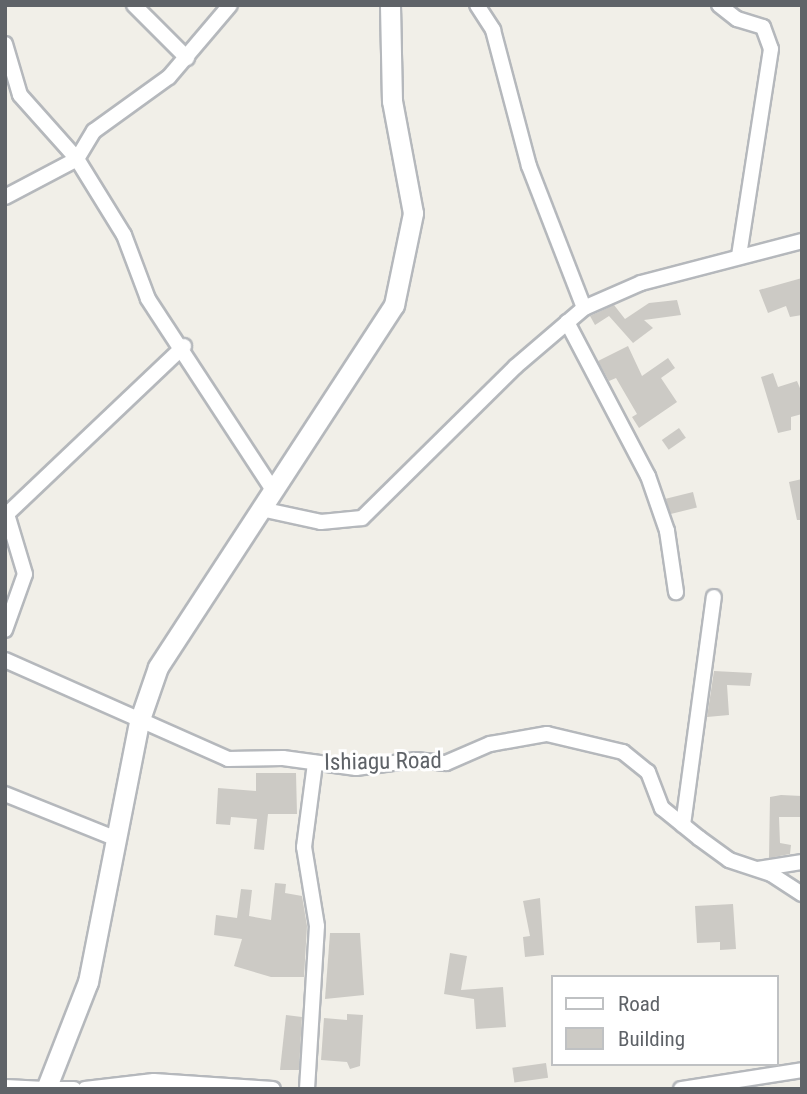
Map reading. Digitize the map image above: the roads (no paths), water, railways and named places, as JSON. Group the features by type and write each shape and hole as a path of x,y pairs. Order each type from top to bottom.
{"main road":[{"path":"47,1089 88,982 139,722 172,642 375,340 394,305 413,234 392,101 390,5"}],"street":[{"path":"134,5 187,58"},
{"path":"5,197 77,159 94,131 187,58 230,5"},
{"path":"477,5 493,30 529,166 584,308"},
{"path":"719,5 737,19 763,27 771,49 739,256"},
{"path":"5,44 20,94 77,159 124,235 148,299 184,346 273,489"},
{"path":"261,509 321,522 362,518 584,308 640,283 802,241"},
{"path":"567,322 648,476 667,531 676,592"},
{"path":"5,630 25,574 7,514 184,346"},
{"path":"683,825 714,597"},
{"name":"Ishiagu Road","path":"5,660 139,722 228,759 315,763 356,768 416,760 446,763 490,744 547,734 623,752 648,772 662,808 683,825 729,860 755,869 802,894"},
{"path":"307,1089 317,926 304,846 315,763"},
{"path":"5,794 117,839"},
{"path":"755,869 802,862"},
{"path":"681,1089 802,1070"},
{"path":"85,1089 154,1081 273,1089"},
{"path":"5,1087 74,1089"}]}
